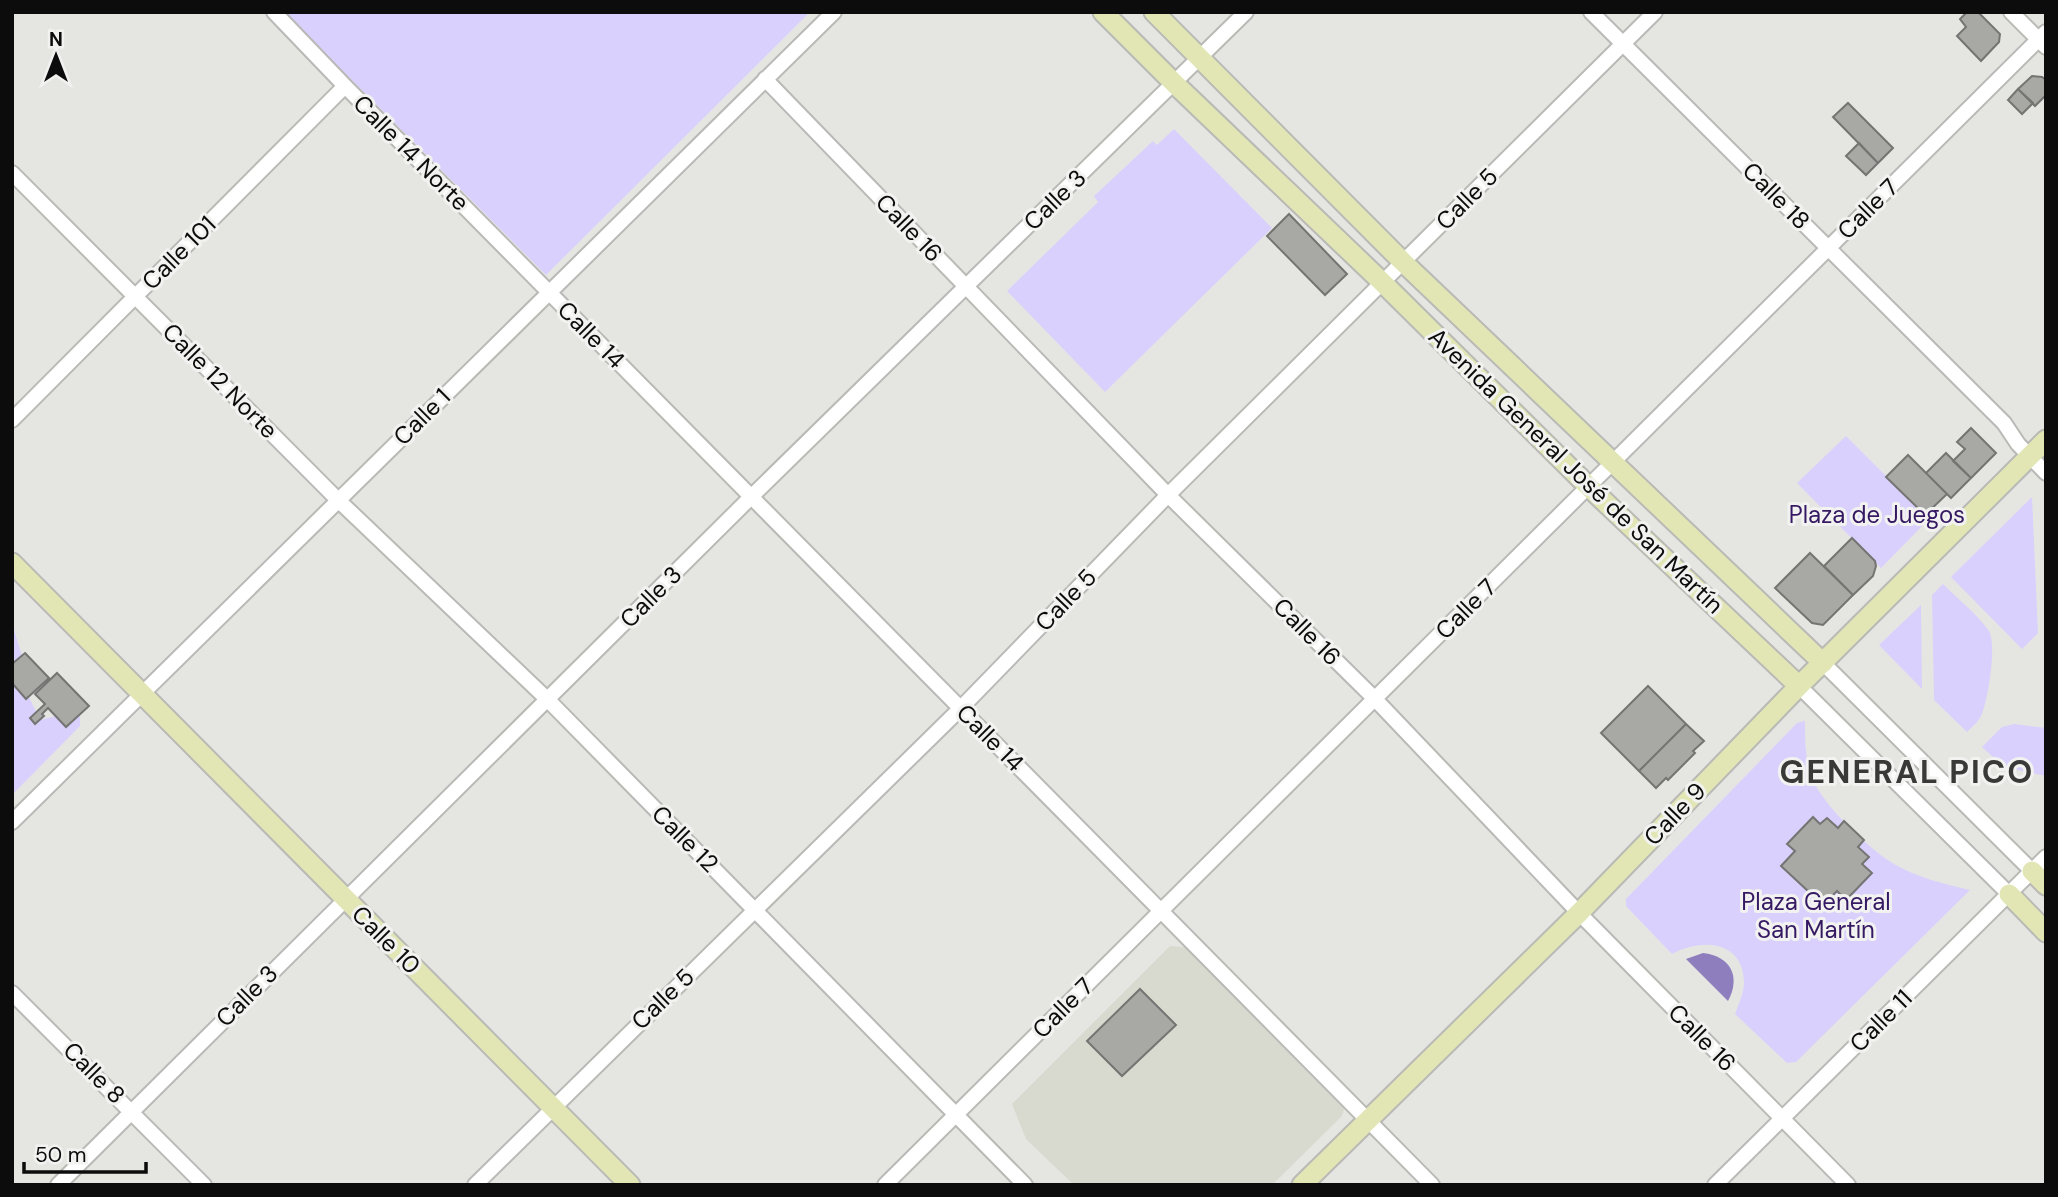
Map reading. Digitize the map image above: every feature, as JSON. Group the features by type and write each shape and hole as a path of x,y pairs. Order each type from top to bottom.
{"main road":[{"name":"Avenida General José de San Martín","path":"1103,12 1590,487 1799,686"},
{"name":"Avenida General José de San Martín","path":"1154,12 1403,262 1823,663"},
{"name":"Calle 9","path":"1302,1185 1579,913 1799,686 2046,440"},
{"name":"Calle 10","path":"12,563 630,1185"},
{"name":"Avenida General José de San Martín","path":"2009,894 2046,932"}],"street":[{"name":"Calle 14 Norte","path":"274,12 548,292"},
{"name":"Calle 1","path":"12,822 834,12"},
{"name":"Calle 3","path":"58,1185 751,497 1246,12"},
{"name":"Calle 18","path":"1591,12 2004,423 2018,444 2046,473"},
{"name":"Calle 5","path":"475,1185 961,708 1168,495 1655,12"},
{"path":"2011,12 2043,40"},
{"name":"Calle 7","path":"885,1185 1828,248 2043,40"},
{"name":"Calle 16","path":"765,79 1168,495 1374,698 1579,913 1848,1185"},
{"name":"Calle 101","path":"12,420 345,86"},
{"name":"Calle 12 Norte","path":"12,173 338,500"},
{"name":"Calle 14","path":"548,292 1432,1185"},
{"name":"Calle 12","path":"338,500 548,700 1024,1185"},
{"name":"Avenida General José de San Martín","path":"1823,663 2041,871"},
{"name":"Avenida General José de San Martín","path":"1799,686 2009,894"},
{"name":"Calle 11","path":"1715,1185 2009,894 2041,871"},
{"name":"Calle 8","path":"12,993 204,1185"}],"shaded area":[{"path":"1170,946 1185,947 1345,1105 1342,1116 1272,1185 1074,1185 1026,1139 1012,1104"},
{"path":"1703,953 1721,958 1731,969 1734,984 1728,1001 1686,959"}],"green space":[{"path":"284,12 810,12 546,275"},
{"path":"1174,129 1272,228 1105,392 1007,291 1098,202 1094,196 1153,141 1157,145"},
{"name":"Plaza de Juegos","path":"1846,436 1929,519 1881,568 1797,483"},
{"path":"2032,497 2038,633 2022,649 1951,577"},
{"path":"1943,584 1979,619 1991,638 1991,673 1984,709 1980,718 1967,732 1934,700 1932,595"},
{"path":"1921,605 1922,689 1879,645"},
{"path":"12,623 22,656 25,689 40,720 69,713 80,716 80,726 12,795"},
{"name":"Plaza General San Martín","path":"1805,721 1805,743 1810,773 1827,802 1848,826 1872,848 1903,869 1930,880 1970,890 1796,1062 1787,1063 1735,1014 1744,982 1742,968 1736,958 1728,950 1707,945 1683,949 1672,954 1626,906 1626,899 1797,723"},
{"path":"2014,724 2046,728 2046,776 2004,767 1982,747 2002,727"}],"building":[{"path":"1967,12 1978,12 2000,34 1999,42 1981,61 1957,36 1966,27 1960,19"},
{"path":"2032,76 2046,80 2046,95 2035,106 2018,89"},
{"path":"2018,89 2033,103 2022,114 2008,100"},
{"path":"1848,103 1893,148 1878,163 1833,117"},
{"path":"1859,143 1878,163 1866,175 1846,156"},
{"path":"1289,214 1347,274 1325,295 1267,236"},
{"path":"1971,428 1996,453 1971,478 1953,461 1965,449 1957,442"},
{"path":"1946,453 1971,478 1951,498 1926,473"},
{"path":"1908,455 1947,494 1925,515 1886,477"},
{"path":"1852,538 1875,561 1876,566 1873,576 1853,595 1824,566"},
{"path":"1810,553 1853,595 1823,625 1812,623 1775,588"},
{"path":"25,653 49,678 26,699 12,683 12,664"},
{"path":"57,673 89,706 66,727 48,708 35,724 30,718 45,704 35,694"},
{"path":"1648,686 1686,724 1639,771 1601,733"},
{"path":"1686,724 1704,741 1668,780 1666,778 1656,788 1639,771"},
{"path":"1813,817 1820,824 1827,818 1838,828 1844,821 1864,840 1858,847 1869,857 1862,864 1872,873 1846,900 1837,891 1823,905 1781,866 1795,851 1787,844"},
{"path":"1140,989 1176,1025 1122,1076 1087,1041"}],"district":[{"name":"GENERAL PICO","path":"1907,772"}]}
